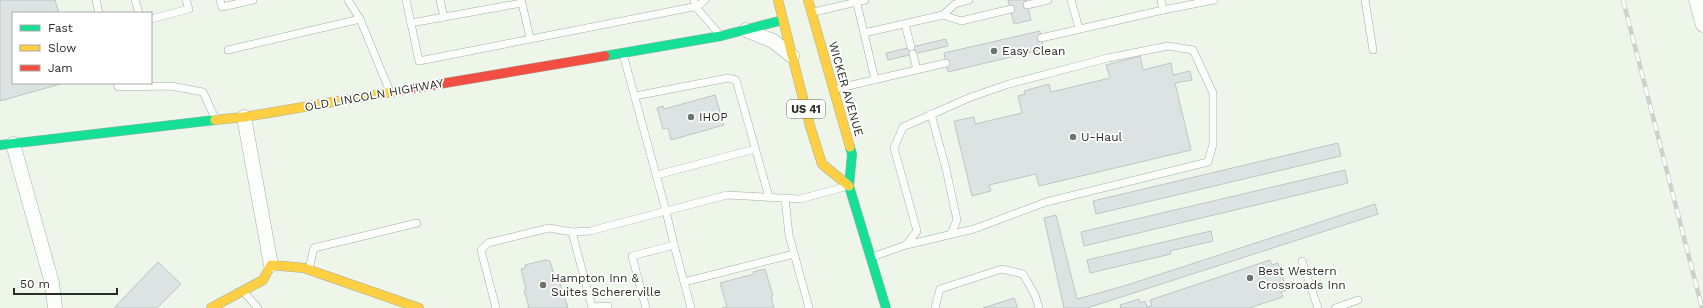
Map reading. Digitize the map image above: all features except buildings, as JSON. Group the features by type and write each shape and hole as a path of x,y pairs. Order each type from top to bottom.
{"main road":[{"name":"US 41","path":"778,0 786,20 792,56 810,126 822,164 849,186"},
{"name":"WICKER AVENUE","path":"808,0 852,154 849,186 886,308"},
{"name":"OLD LINCOLN HIGHWAY","path":"7,145 244,117 721,36 786,20"},
{"path":"820,85 833,89"},
{"path":"211,308 263,280 271,265 309,269 419,308"}],"street":[{"path":"1696,0 1703,21"},
{"path":"746,30 773,41 792,56"},
{"path":"244,117 271,265"},
{"path":"7,145 52,282 55,308"}],"lane":[{"path":"96,0 99,12"},
{"path":"135,0 139,12"},
{"path":"152,20 189,10 186,0"},
{"path":"220,0 222,7 253,0"},
{"path":"348,0 360,19 390,92"},
{"path":"406,0 419,61 695,3 698,6 705,0"},
{"path":"440,0 444,17"},
{"path":"812,13 865,0"},
{"path":"864,33 943,15 955,4 969,0"},
{"path":"1027,5 1048,0"},
{"path":"1071,0 1079,28"},
{"path":"1161,0 1163,10"},
{"path":"1042,38 1079,28 1214,0"},
{"path":"1365,0 1373,50"},
{"path":"856,1 875,80"},
{"path":"411,23 522,3 530,38"},
{"path":"695,3 721,36"},
{"path":"943,15 961,21 1010,9"},
{"path":"228,50 360,19"},
{"path":"905,24 917,70"},
{"path":"870,258 906,245 974,228 1046,202 1208,162 1214,144 1213,93 1193,50 1168,46 1108,58 1008,84 971,97 903,127 894,148 917,231 906,245"},
{"path":"623,53 657,175 691,308"},
{"path":"833,89 946,62"},
{"path":"635,96 728,78 736,80 769,197"},
{"path":"117,84 118,87 171,86 203,92 216,120"},
{"path":"931,114 946,168 957,220 950,234"},
{"path":"657,175 755,148"},
{"path":"496,308 481,250 488,243 549,228 572,232 590,231 727,195 800,199 849,186"},
{"path":"785,198 789,235 809,308"},
{"path":"309,269 314,248 417,223"},
{"path":"572,232 592,307 608,306 608,308"},
{"path":"646,308 632,256 674,245"},
{"path":"684,282 794,254"},
{"path":"1302,261 1318,308"},
{"path":"936,308 940,289 1002,269 1023,274 1035,295 1039,308"},
{"path":"243,291 258,308"},
{"path":"1336,308 1358,300"}],"railway":[{"path":"1623,0 1702,308"}],"traffic: fast":[{"path":"605,56 721,36 783,20"},
{"path":"0,145 215,120"},
{"path":"850,147 852,154 849,186 886,308"}],"traffic: slow":[{"path":"778,0 810,126 822,164 849,186"},
{"path":"808,0 850,147"},
{"path":"215,120 244,117 404,90"},
{"path":"211,308 263,280 271,265 304,268 419,308"}],"traffic: jam":[{"path":"404,90 605,56"}],"place":[{"name":"Easy Clean","path":"994,51"},
{"name":"IHOP","path":"691,117"},
{"name":"U-Haul","path":"1073,137"},
{"name":"Best Western Crossroads Inn","path":"1250,278"},
{"name":"Hampton Inn & Suites Schererville","path":"543,285"}]}
